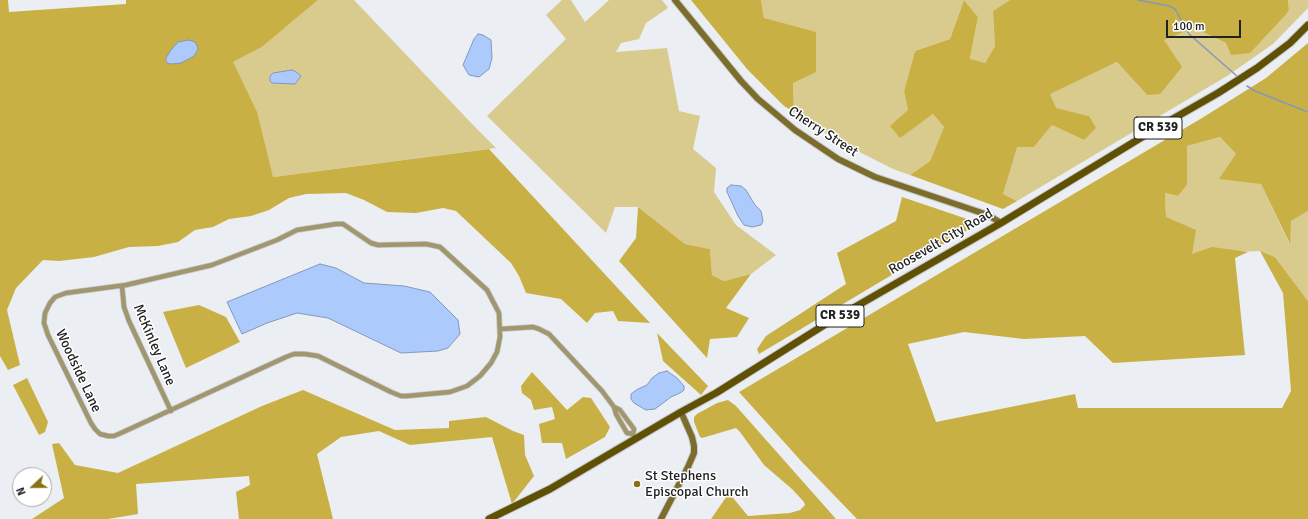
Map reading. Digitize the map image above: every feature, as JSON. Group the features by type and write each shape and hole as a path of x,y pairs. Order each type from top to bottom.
{"main road":[{"name":"Roosevelt City Road","path":"681,412 716,393 853,308 1001,222 1157,128 1218,94 1257,68 1290,43 1308,25"},
{"name":"CR 539","path":"489,519 550,489 634,436 681,412"}],"street":[{"name":"Cherry Street","path":"675,0 736,76 758,99 800,133 838,159 875,177 988,215 1001,222"},
{"name":"Woodside Lane","path":"343,224 371,243 378,245 426,244 440,247 487,290 499,313 501,329 497,352 485,371 471,384 450,392 401,396 318,356 294,354 114,436 100,434 91,423 48,335 44,323 44,313 56,297 66,293 122,286 212,265 277,240 296,230 343,224"},
{"name":"McKinley Lane","path":"122,286 124,307 129,321 171,411"},
{"path":"501,329 539,328 549,334 602,391 614,407 616,414 627,433 634,436 634,429 626,417 620,410 614,407"},
{"path":"662,519 694,452 692,437 681,412"}],"shaded area":[{"path":"0,0 8,0 9,12 126,4 126,0 318,0 262,47 233,62 257,112 273,177 489,149 650,323 618,321 613,311 595,313 587,323 561,299 526,293 519,276 511,263 456,211 443,208 416,213 387,212 364,200 346,193 306,194 289,198 269,210 251,216 229,219 213,227 195,230 178,242 158,246 129,247 94,257 59,261 43,260 16,288 7,310 20,365 8,370 0,356"},
{"path":"318,0 354,0 496,148 273,177 233,62 262,47"},
{"path":"562,0 571,0 585,22 609,0 662,0 668,8 646,23 639,39 621,43 616,52 667,48 679,111 700,116 693,149 716,168 714,192 736,225 776,255 751,274 724,281 712,275 710,249 685,244 638,207 615,207 606,233 487,116 566,39 546,15"},
{"path":"691,0 761,0 764,18 816,32 816,72 793,83 794,112 784,106 747,69"},
{"path":"761,0 964,0 950,39 915,51 904,91 908,110 900,137 933,114 944,127 930,161 910,175 893,169 834,139 794,112 793,83 764,18"},
{"path":"964,0 1010,0 993,11 995,46 985,63 970,60 978,17"},
{"path":"964,0 978,17 970,59 985,63 995,46 993,11 1010,0 1288,0 1289,11 1250,53 1231,55 1226,43 1194,28 1164,40 1182,67 1160,94 1147,95 1117,62 1050,94 1056,108 1089,116 1096,128 1084,140 1052,125 1034,147 1017,147 1003,194 1017,201 1003,209 910,175 930,161 944,127 933,114 900,138 890,126 908,110 904,91 915,51 950,39"},
{"path":"1288,0 1308,0 1308,8 1273,44 1227,76 1017,201 1003,194 1016,147 1034,147 1052,125 1084,140 1089,116 1055,108 1049,94 1117,62 1147,95 1164,40 1194,28 1226,43 1289,12"},
{"path":"1308,43 1308,211 1291,221 1290,244 1261,184 1219,179 1236,154 1220,137 1187,146 1187,185 1178,196 1165,193 1166,217 1196,230 1192,254 1212,247 1248,252 1235,258 1245,355 1113,363 1085,336 1024,339 964,332 908,344 936,422 1075,394 1078,408 1282,408 1291,391 1283,293 1260,251 1275,257 1308,301 1308,519 857,519 802,462 739,392 1202,118 1266,78"},
{"path":"1220,137 1261,184 1289,243 1291,221 1308,211 1308,301 1275,257 1260,251 1192,254 1166,217 1165,193 1178,196 1187,185 1187,146"},
{"path":"902,197 979,223 759,354 757,349 766,336 846,284 837,253 896,221"},
{"path":"638,207 685,244 710,249 712,275 724,281 751,274 726,308 749,318 737,337 710,339 707,358 619,261 636,238"},
{"path":"199,305 226,317 240,342 186,368 163,312"},
{"path":"657,333 708,386 701,395 663,361"},
{"path":"532,372 567,410 583,397 591,398 610,427 605,437 566,459 562,443 542,443 539,424 555,419 552,407 534,410 531,400 522,393 521,386"},
{"path":"27,378 48,422 45,432 39,435 13,385"},
{"path":"303,390 395,430 449,428 449,421 486,417 524,435 525,455 534,476 512,504 492,437 410,445 379,431 341,437 317,454 333,519 239,519 236,492 250,485 249,476 136,484 138,514 108,519 32,519 64,498 52,444 59,443 75,465 118,473 262,406"},
{"path":"728,400 736,406 836,519 711,519 729,493 748,516 790,513 800,510 805,505 792,489 764,465 736,428 702,438 700,437 694,422 694,417 717,403"}],"water":[{"path":"478,34 491,40 492,58 489,69 479,77 469,75 463,65 474,39"},
{"path":"189,40 195,42 198,48 194,56 181,63 170,64 166,61 166,58 171,50 178,42"},
{"path":"292,70 301,76 295,84 272,83 270,81 270,76 273,73"},
{"path":"731,185 741,186 746,190 755,205 761,211 763,221 761,225 752,227 744,225 738,216 727,192 727,188"},
{"path":"320,264 336,268 364,283 404,286 430,292 458,320 460,334 448,348 438,351 401,353 328,318 297,313 267,323 242,334 227,302"},
{"path":"667,371 677,378 684,386 684,390 671,397 655,409 646,410 634,403 631,399 631,394 647,385 652,378 659,373"}],"waterway":[{"path":"1138,0 1169,6 1175,9 1189,34 1238,77"},
{"path":"1247,86 1255,91 1308,112"}],"place":[{"name":"St Stephens Episcopal Church","path":"637,484"}]}
